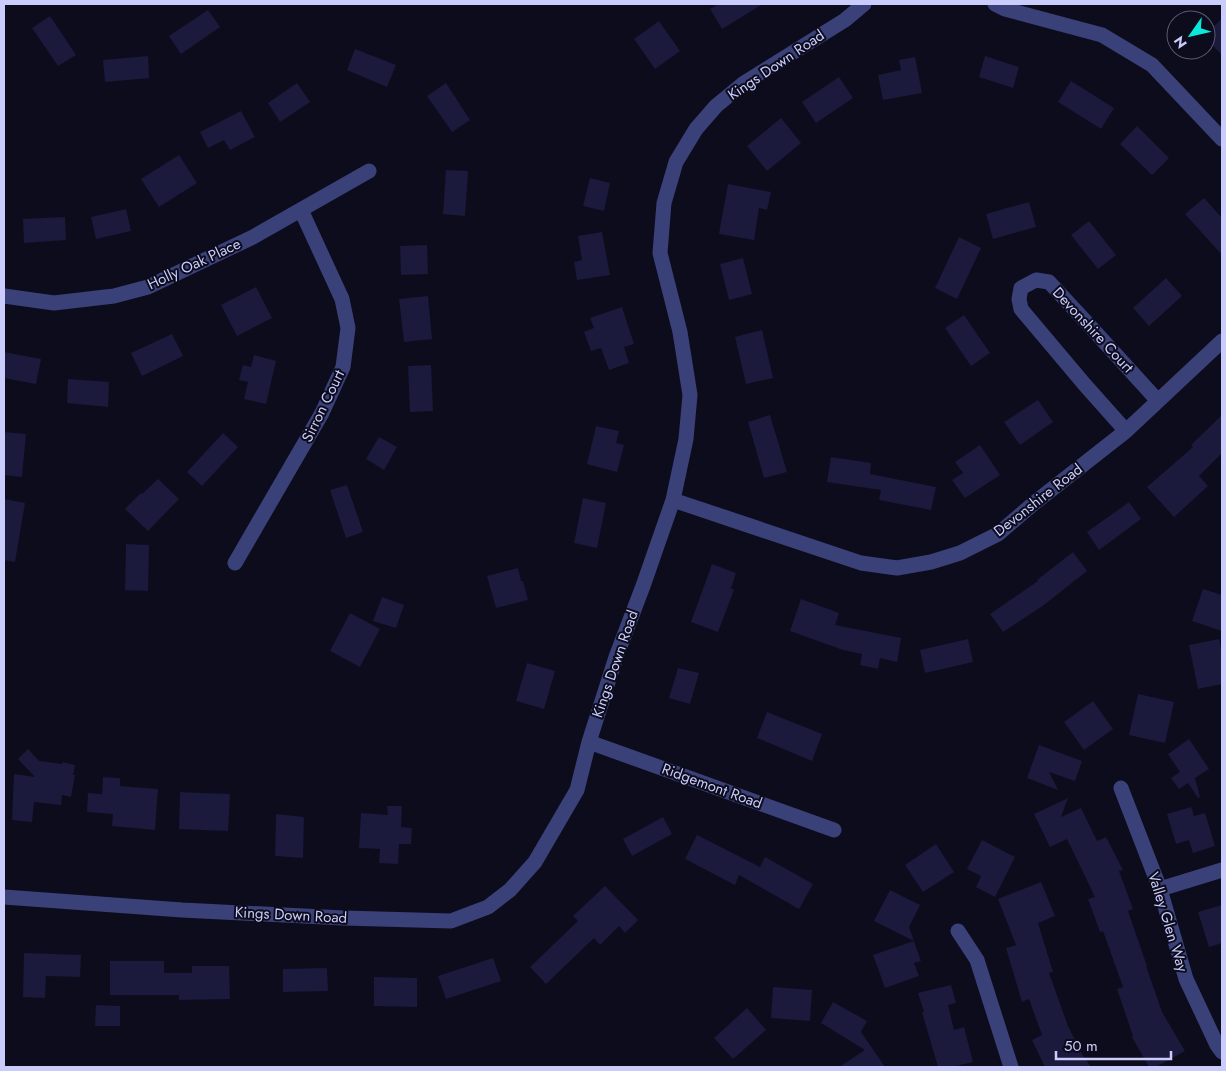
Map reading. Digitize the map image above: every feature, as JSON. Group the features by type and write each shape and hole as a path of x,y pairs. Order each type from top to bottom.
{"street":[{"name":"Kings Down Road","path":"4,897 182,910 334,918 451,921 488,907 510,890 535,862 577,790 589,742 616,657 673,500 686,439 690,395 680,332 660,253 664,203 676,162 696,130 716,106 744,82 845,20 864,4"},
{"path":"995,4 1005,9 1102,35 1152,65 1222,139"},
{"name":"Holly Oak Place","path":"4,296 54,303 114,296 148,287 253,237 369,172"},
{"name":"Sirron Court","path":"235,563 322,413 343,367 348,328 342,299 301,210"},
{"name":"Devonshire Court","path":"1126,431 1021,309 1019,299 1021,288 1036,280 1049,282 1158,401"},
{"name":"Devonshire Road","path":"673,500 861,563 897,568 931,562 960,553 998,534 1126,431 1222,341"},
{"name":"Ridgemont Road","path":"589,742 834,830"},
{"name":"Valley Glen Way","path":"1121,788 1160,889 1186,979 1217,1046 1222,1052"},
{"path":"1160,889 1222,870"},
{"path":"958,931 976,960 1011,1067"}],"building":[{"path":"719,4 763,4 722,29 710,9"},
{"path":"208,10 220,27 181,54 169,36"},
{"path":"50,16 76,55 58,66 32,28"},
{"path":"1222,18 1222,55 1216,49 1216,24"},
{"path":"659,21 680,51 655,69 634,39"},
{"path":"355,49 396,65 387,87 347,70"},
{"path":"148,56 149,78 105,82 103,60"},
{"path":"985,56 1019,67 1013,88 979,77"},
{"path":"915,57 922,93 883,100 878,75 901,70 899,60"},
{"path":"839,77 853,98 816,123 802,102"},
{"path":"1071,81 1114,108 1101,129 1058,102"},
{"path":"297,83 310,102 280,122 268,103"},
{"path":"446,83 470,120 452,132 427,96"},
{"path":"241,111 255,137 230,150 224,140 208,148 200,132"},
{"path":"781,118 801,143 767,171 747,146"},
{"path":"1137,126 1169,158 1152,175 1120,144"},
{"path":"179,155 197,183 159,207 141,179"},
{"path":"446,170 468,171 465,216 443,214"},
{"path":"590,178 610,183 604,211 583,206"},
{"path":"728,184 771,192 767,210 759,208 754,240 719,234"},
{"path":"1204,198 1222,218 1222,255 1185,214"},
{"path":"1029,202 1036,227 993,239 986,214"},
{"path":"126,209 131,231 96,239 91,217"},
{"path":"65,217 66,240 24,243 23,219"},
{"path":"1089,221 1116,255 1098,269 1071,235"},
{"path":"602,232 610,275 577,280 574,262 582,260 578,236"},
{"path":"959,237 981,248 957,299 935,288"},
{"path":"427,245 428,274 401,275 400,246"},
{"path":"743,258 752,294 729,300 720,264"},
{"path":"1166,278 1182,296 1149,326 1133,308"},
{"path":"256,287 272,318 237,336 221,305"},
{"path":"428,296 432,339 404,342 399,299"},
{"path":"622,307 634,344 624,347 629,363 609,370 601,348 591,351 584,332 594,328 590,318"},
{"path":"964,315 990,353 971,366 945,328"},
{"path":"762,330 773,378 746,384 735,337"},
{"path":"172,334 183,356 142,376 131,353"},
{"path":"4,352 41,359 36,384 4,378"},
{"path":"254,355 276,361 266,404 244,399 248,382 239,380 243,365 251,367"},
{"path":"431,365 433,411 410,412 408,366"},
{"path":"68,379 109,382 108,407 67,403"},
{"path":"1038,400 1053,422 1020,445 1004,422"},
{"path":"770,415 787,472 764,478 748,422"},
{"path":"1222,415 1222,453 1199,476 1208,486 1174,517 1147,487 1193,447 1191,445"},
{"path":"596,426 619,431 616,443 624,445 617,472 587,464"},
{"path":"4,432 26,434 22,477 4,475"},
{"path":"223,433 238,447 202,486 187,472"},
{"path":"379,437 397,447 384,470 366,459"},
{"path":"980,445 1000,475 965,498 952,480 963,473 955,462"},
{"path":"831,457 871,463 870,474 936,487 931,510 879,500 881,490 827,482"},
{"path":"158,479 179,499 148,531 125,509"},
{"path":"347,485 363,532 346,538 330,490"},
{"path":"583,498 606,503 597,548 574,543"},
{"path":"4,499 25,503 15,562 4,560"},
{"path":"1129,502 1141,519 1099,550 1087,532"},
{"path":"126,544 149,545 148,591 125,590"},
{"path":"1073,552 1087,571 1044,605 1003,632 990,614 1038,581"},
{"path":"712,564 736,573 731,588 734,590 718,632 691,622"},
{"path":"518,568 528,600 496,608 487,576"},
{"path":"1203,589 1222,595 1222,631 1192,621"},
{"path":"382,597 404,605 396,628 373,621"},
{"path":"801,599 839,613 835,625 901,638 897,662 880,658 878,669 860,665 862,654 843,650 790,631"},
{"path":"350,613 380,629 360,667 330,651"},
{"path":"968,639 973,662 925,673 920,650"},
{"path":"1219,639 1222,655 1222,684 1198,689 1189,645"},
{"path":"527,663 555,671 544,709 516,701"},
{"path":"678,668 699,673 690,704 669,698"},
{"path":"1138,694 1174,702 1165,743 1129,735"},
{"path":"1093,701 1113,729 1084,750 1064,722"},
{"path":"767,712 822,734 812,761 757,738"},
{"path":"1189,739 1209,769 1195,778 1200,797 1198,798 1188,783 1179,789 1171,778 1180,772 1168,754"},
{"path":"1039,745 1082,761 1075,781 1049,772 1058,790 1027,778"},
{"path":"28,749 39,761 62,764 63,762 75,765 71,797 62,795 61,805 34,802 32,822 12,820 14,774 35,777 18,759"},
{"path":"103,777 120,778 120,786 158,789 155,830 112,826 113,814 87,812 88,793 102,794"},
{"path":"180,792 230,794 228,831 179,829"},
{"path":"1068,798 1061,817 1081,808 1097,841 1106,837 1123,870 1119,871 1133,909 1128,911 1146,966 1162,1012 1185,1051 1156,1067 1149,1067 1132,1037 1117,989 1123,987 1103,931 1100,932 1088,899 1095,897 1067,839 1050,847 1034,814"},
{"path":"387,806 402,806 401,827 412,828 411,844 399,844 398,864 379,863 380,849 359,848 361,813 388,815"},
{"path":"1191,807 1194,816 1205,813 1215,846 1193,853 1189,840 1176,844 1167,814"},
{"path":"276,814 304,817 303,858 275,856"},
{"path":"663,817 672,834 632,856 623,839"},
{"path":"697,835 760,867 765,857 813,884 799,909 739,875 735,885 685,859"},
{"path":"982,840 1015,857 995,897 976,887 981,876 967,869"},
{"path":"936,844 954,872 923,892 905,865"},
{"path":"1041,882 1055,916 1038,923 1053,972 1049,973 1068,1026 1091,1067 1045,1067 1032,1040 1042,1035 1029,999 1022,1002 1006,948 1016,945 998,899"},
{"path":"605,886 638,920 625,933 619,926 600,945 594,938 546,984 530,967 578,921 573,916"},
{"path":"890,890 920,905 909,927 914,941 874,921"},
{"path":"1222,905 1222,943 1209,947 1198,912"},
{"path":"914,941 921,961 914,963 919,976 885,988 873,955"},
{"path":"24,953 81,955 80,977 46,976 45,998 23,997"},
{"path":"493,958 501,981 446,999 438,976"},
{"path":"110,961 164,961 164,973 192,973 192,966 229,966 230,999 179,1000 179,995 110,995"},
{"path":"327,968 328,991 283,992 283,969"},
{"path":"374,977 417,978 417,1007 374,1006"},
{"path":"951,985 956,1003 948,1005 954,1030 964,1027 973,1062 952,1067 938,1067 918,993"},
{"path":"773,987 812,990 810,1021 771,1018"},
{"path":"833,1002 867,1021 861,1032 885,1067 839,1067 865,1050 821,1023"},
{"path":"96,1005 120,1006 120,1026 95,1026"},
{"path":"747,1008 766,1030 733,1059 714,1038"}]}
